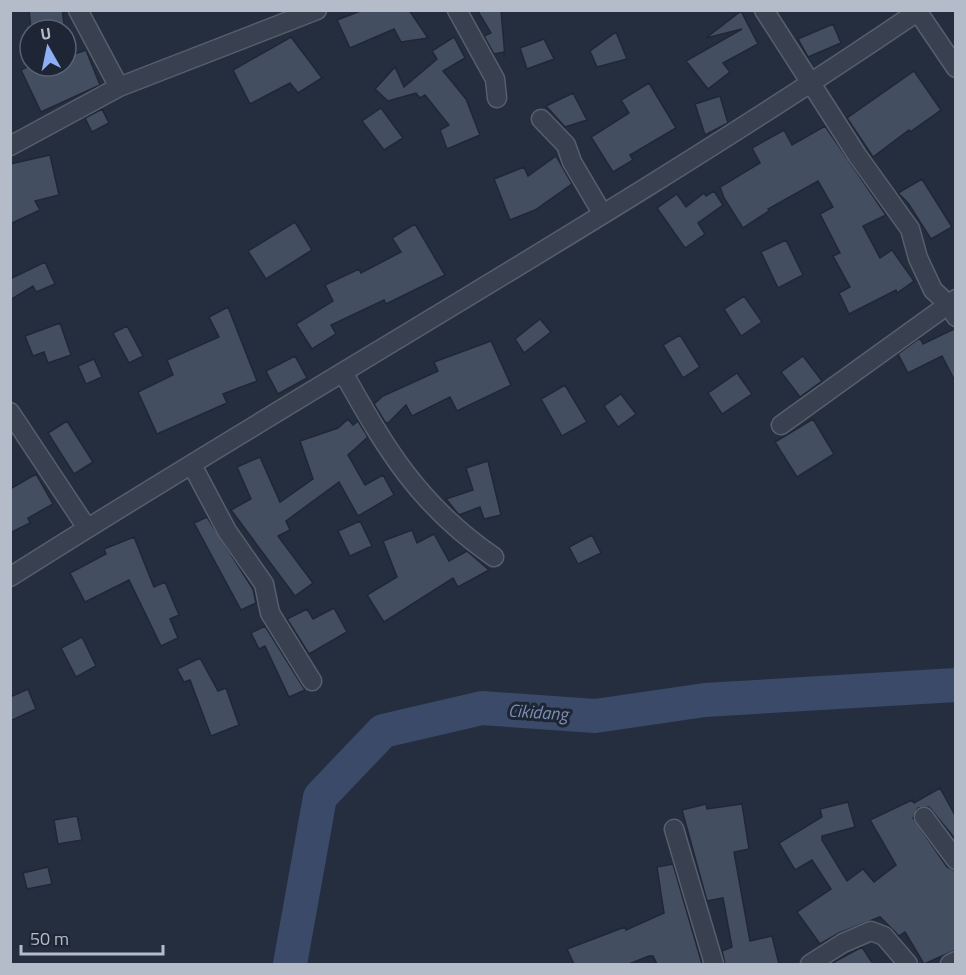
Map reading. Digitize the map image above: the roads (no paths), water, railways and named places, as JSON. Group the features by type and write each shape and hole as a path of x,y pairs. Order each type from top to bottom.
{"street":[{"path":"78,10 119,87"},
{"path":"10,146 119,87 317,10"},
{"path":"457,10 495,79 498,98"},
{"path":"764,10 810,83 910,229 918,258 933,290 953,307 781,425"},
{"path":"10,577 87,528 344,374 810,83 919,11 956,68"},
{"path":"541,119 566,145 572,162 602,213"},
{"path":"344,374 406,475 434,509 461,534 494,557"},
{"path":"10,412 87,528"},
{"path":"192,465 227,531 264,584 270,613 312,681"},
{"path":"924,817 956,860"},
{"path":"674,829 714,964"},
{"path":"810,964 843,943 871,931 884,936 908,964"},
{"path":"950,964 956,961"}],"waterway":[{"name":"Cikidang","path":"290,964 320,797 383,731 482,708 595,716 705,700 956,685"}]}
